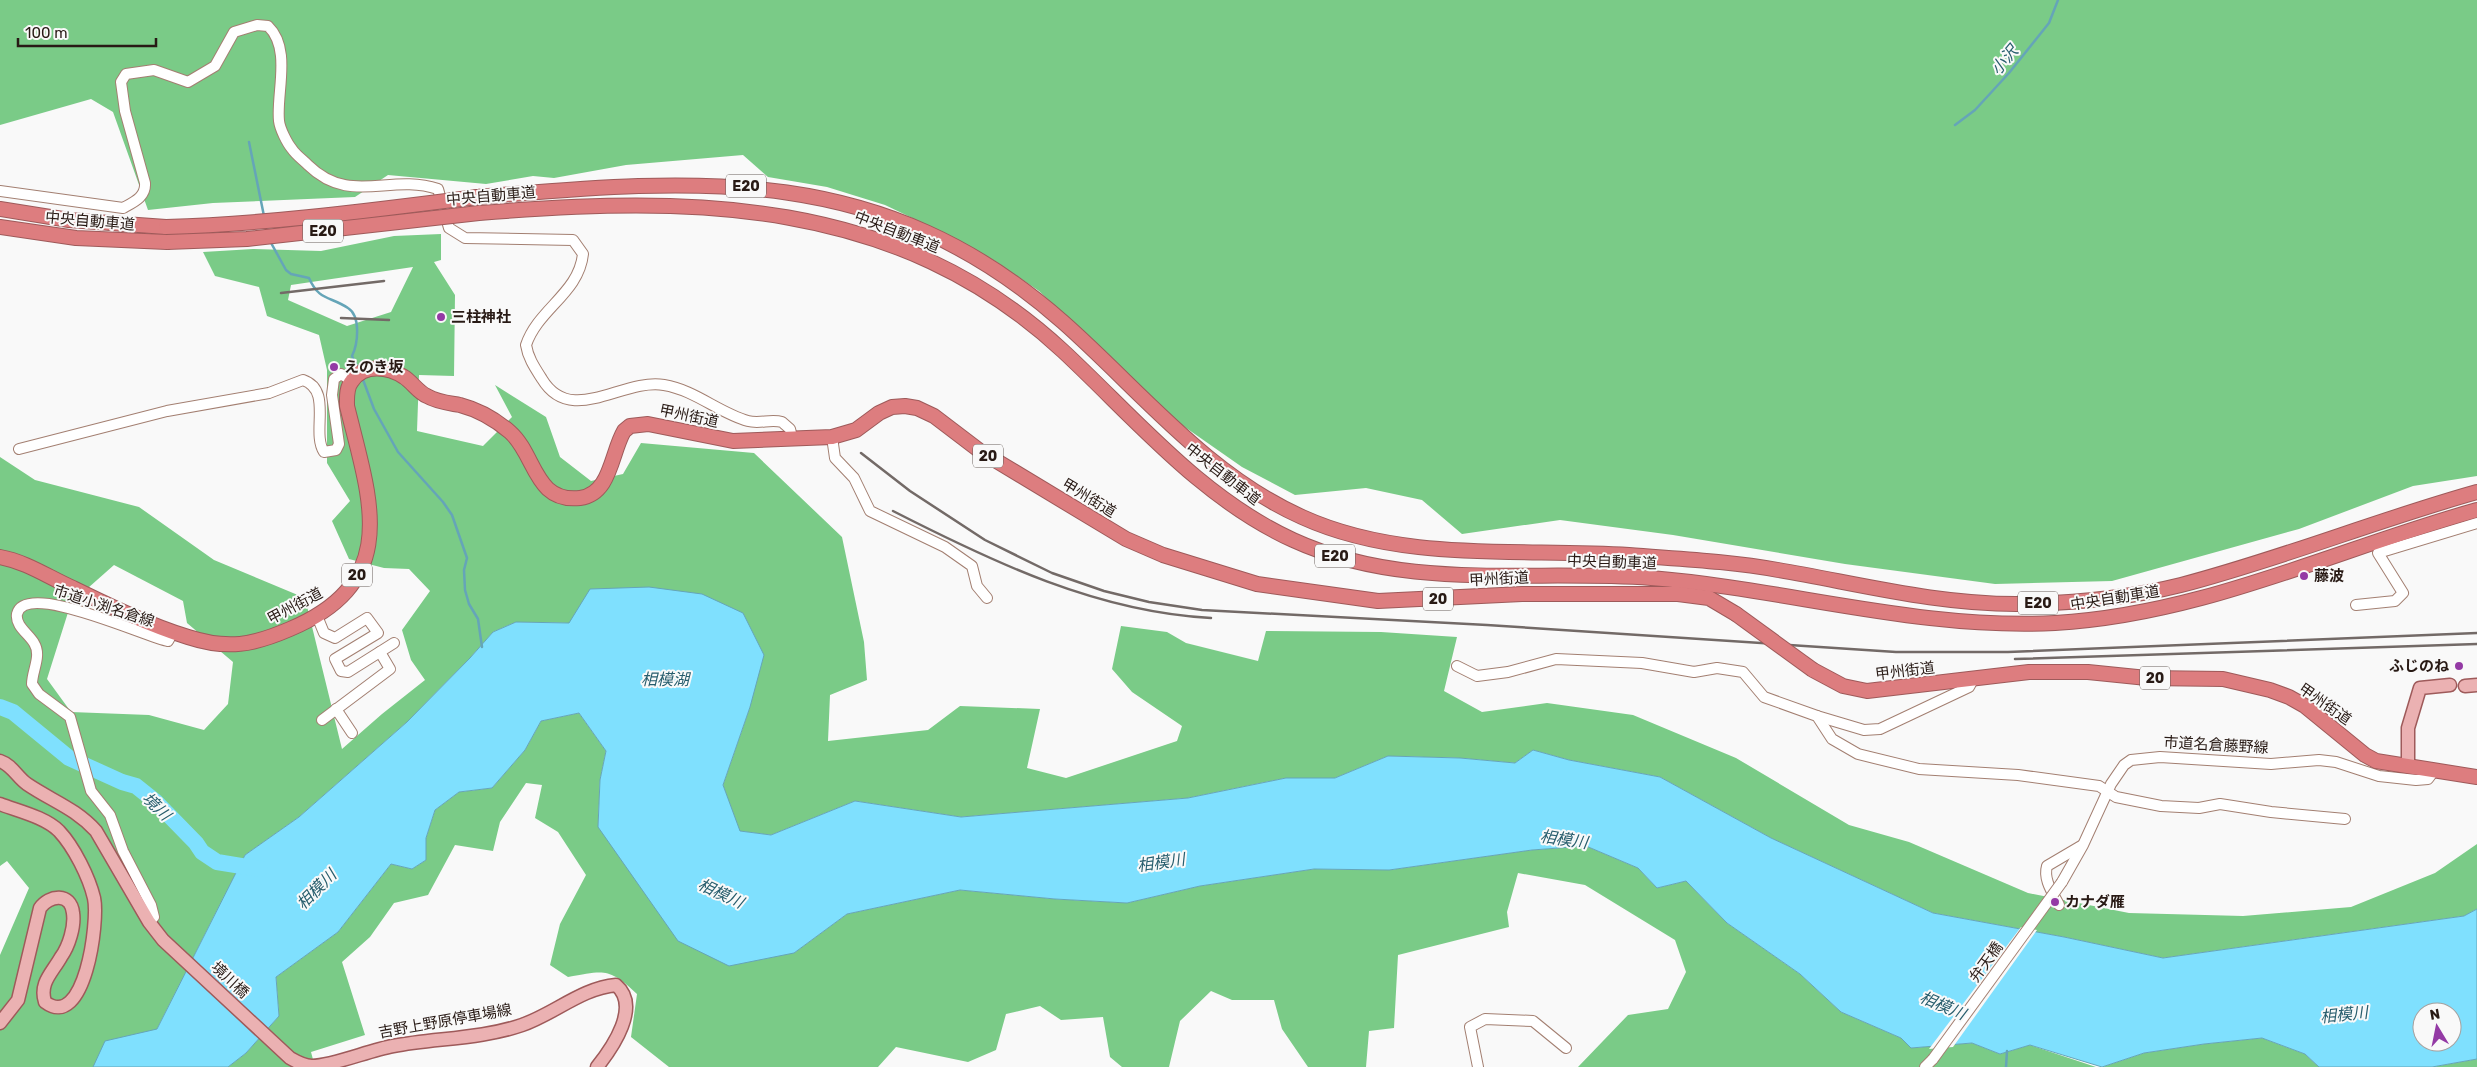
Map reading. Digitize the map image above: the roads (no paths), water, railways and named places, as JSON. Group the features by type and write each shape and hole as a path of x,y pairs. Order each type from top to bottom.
{"highway":[{"name":"中央自動車道","path":"0,209 69,220 166,227 296,219 477,197 662,184 725,185 785,191 838,200 893,219 946,242 998,272 1065,324 1170,425 1209,458 1253,491 1295,514 1343,533 1412,546 1587,553 1737,564 1940,600 2018,604 2062,602 2104,598 2178,586 2477,492"},
{"name":"中央自動車道","path":"0,227 76,238 167,242 247,239 479,213 554,207 652,204 690,205 761,213 827,225 877,240 929,260 977,285 1026,318 1061,349 1158,443 1216,493 1265,526 1320,551 1381,568 1414,573 1483,576 1651,578 1785,596 1924,618 1967,622 2030,623 2099,619 2173,605 2218,594 2477,510"},
{"name":"甲州街道","path":"0,557 21,562 72,588 173,632 220,645 246,645 260,642 317,616 331,607 352,584 368,547 370,501 347,406 347,390 359,376 386,369 406,378 427,397 479,412 493,419 509,431 524,447 534,472 546,488 553,493 572,498 589,495 597,490 605,481 624,431 639,424 656,425 733,440 832,437 856,430 879,413 892,407 905,406 917,408 934,416 1003,466 1126,539 1163,555 1257,584 1378,601 1522,594 1678,594 1709,598 1736,614 1813,670 1843,686 1867,691 2022,673 2088,672 2147,678 2217,679 2249,684 2270,690 2306,706 2365,755 2390,764 2477,777"}],"main road":[{"path":"2408,766 2408,728 2411,710 2420,688 2430,686 2461,686"},
{"path":"0,762 13,769 24,782 78,813 96,831 149,922"},
{"path":"0,804 37,818 58,831 78,860 90,887 96,919 85,977 71,1002 59,1008 51,1007 45,1002 44,985 68,942 74,915 70,902 63,898 51,898 44,903 40,908 18,1000 0,1023"},
{"name":"境川橋","path":"149,922 163,940 275,1044"},
{"name":"吉野上野原停車場線","path":"275,1044 300,1063 310,1066 324,1064 393,1046 484,1033 522,1025 594,989 616,984 624,991 628,1002 626,1013 611,1047 597,1067"}],"street":[{"path":"0,192 123,208 139,200 146,189 125,111 121,82 126,74 154,70 188,82 215,66 234,32 257,25 268,26 275,36 282,67 279,123 292,149 323,177 341,186 421,184 438,189 450,228 465,238 574,240 583,254 582,267 577,278 536,325 526,345 534,367 544,384 553,393 562,399 580,402 639,385 665,385 687,392 750,422 782,422 790,429 792,437"},
{"path":"19,449 167,411 279,390 304,380 315,387 320,412 319,442 324,452 328,453 336,450 339,444 332,395 334,379 341,374 359,376"},
{"path":"832,437 835,458 854,478 870,511 945,547 972,566 977,586 988,598"},
{"path":"2356,605 2395,601 2403,592 2378,553 2477,523"},
{"name":"市道小渕名倉線","path":"149,922 154,917 151,905 122,851 110,815 91,791 70,717 39,694 32,684 38,656 35,644 18,622 17,613 22,607 41,602 59,605 168,641 173,632"},
{"path":"317,616 324,632 335,638 367,618 378,633 335,659 341,671 348,672 394,644"},
{"path":"322,720 390,669 380,652"},
{"path":"1457,666 1478,676 1508,672 1556,659 1642,663 1694,672 1717,668 1744,672 1764,697 1864,730 1880,729 1969,687 1974,678"},
{"path":"336,709 352,733"},
{"path":"1817,716 1832,740 1858,754 1919,769 2018,775 2099,786 2116,797 2161,806 2199,808 2220,804 2271,812 2345,819"},
{"name":"市道名倉藤野線","path":"2062,882 2083,845 2108,791 2124,765 2132,760 2143,757 2271,764 2319,760 2336,762 2379,776 2416,780 2428,779 2434,771"},
{"path":"2059,905 2048,883 2047,866 2083,845"},
{"name":"弁天橋","path":"1925,1067 1933,1059 2062,882"},
{"path":"1478,1067 1470,1026 1485,1019 1533,1020 1566,1048"}],"water":[{"name":"相模湖","path":"649,587 702,594 743,613 764,655 750,707 723,785 740,831 771,835 855,801 961,817 1188,798 1286,778 1335,778 1388,756 1460,758 1515,763 1533,750 1569,760 1660,777 1771,838 1933,913 2064,937 2163,958 2464,916 2477,909 2477,1059 2432,1067 2319,1067 2305,1054 2262,1038 2144,1053 2102,1067 2030,1045 2000,1054 1972,1043 1911,1048 1901,1038 1841,1012 1800,974 1727,923 1686,881 1657,888 1638,868 1586,846 1532,850 1389,870 1314,869 1200,886 1127,903 1055,899 960,890 847,914 794,953 729,966 678,941 598,827 600,780 606,751 579,713 541,721 525,750 492,788 459,792 435,810 426,838 426,860 412,869 391,864 338,932 276,977 279,1016 246,1053 228,1067 93,1067 105,1041 157,1029 245,855 299,817 407,722 493,632 516,622 569,623 590,589"}],"waterway":[{"name":"小沢","path":"1955,125 1975,110 2009,73 2049,23 2058,0"},
{"path":"249,142 264,216"},
{"path":"270,241 286,270 291,274 309,278 317,291 342,304 352,312 357,324 356,345 352,356 359,370"},
{"path":"362,377 374,409 398,452 443,502 452,515 467,558 464,570 465,590 469,604 478,619 482,647"},
{"name":"境川","path":"0,707 13,712 69,758 122,782 136,786 156,802 196,843 202,852 217,862 260,869"},
{"path":"2006,1067 2007,1051"}],"railway":[{"path":"281,293 384,281"},
{"path":"341,318 389,320"},
{"path":"861,453 910,491 985,540 1052,573 1104,591 1149,602 1202,610 1487,625 1896,652 2008,652 2477,633"},
{"path":"893,511 1008,566 1087,595 1127,606 1169,614 1211,618"},
{"path":"2015,659 2477,644"}],"place":[{"name":"三柱神社","path":"441,317"},
{"name":"えのき坂","path":"334,367"},
{"name":"藤波","path":"2304,576"},
{"name":"ふじのね","path":"2459,666"},
{"name":"カナダ雁","path":"2055,902"}],"water label":[{"name":"相模川","path":"1564,839"},
{"name":"相模川","path":"1161,862"},
{"name":"相模川","path":"316,889"},
{"name":"相模川","path":"721,893"},
{"name":"相模川","path":"1943,1005"},
{"name":"相模川","path":"2344,1014"}]}
